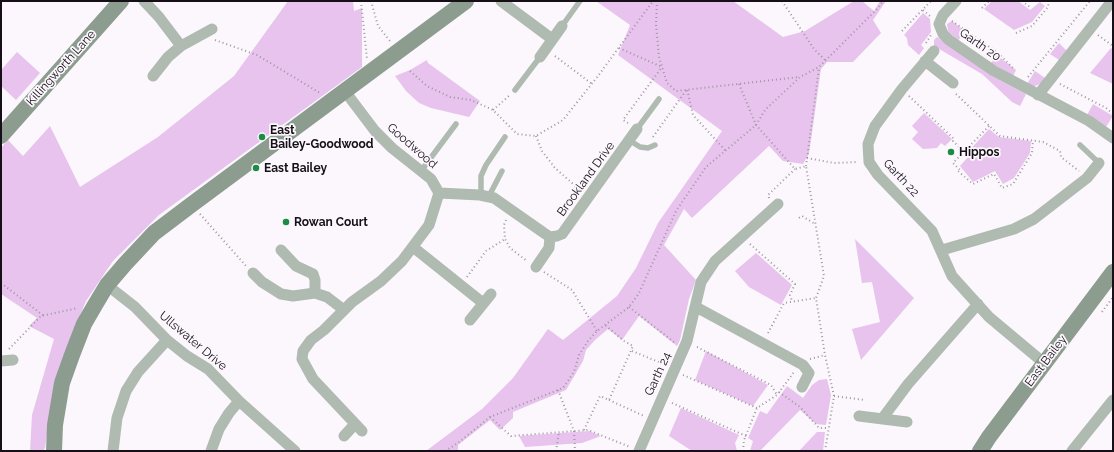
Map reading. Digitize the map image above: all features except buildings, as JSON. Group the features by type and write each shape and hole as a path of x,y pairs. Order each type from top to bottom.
{"street":[{"name":"Killingworth Lane","path":"1,136 121,1"},
{"path":"144,1 159,17 181,46"},
{"path":"54,451 55,425 62,384 84,324 108,285 154,233 368,72 466,1"},
{"path":"501,1 552,39"},
{"path":"941,19 956,1"},
{"path":"1038,95 1112,1"},
{"name":"Garth 20","path":"941,19 943,34 949,40 994,71 1023,83 1038,95 1089,121 1113,138"},
{"path":"542,53 562,26"},
{"path":"153,76 168,57 181,46 212,29"},
{"name":"Garth 22","path":"934,51 902,89 875,126 868,144 869,162 878,175 932,231 942,250 952,276 989,317 1044,363"},
{"path":"925,61 953,83"},
{"name":"Goodwood","path":"344,90 375,131 392,148 431,179 439,193"},
{"name":"Brookland Drive","path":"550,237 562,234 636,129"},
{"path":"942,250 1014,229 1034,219 1087,178 1099,163"},
{"path":"344,436 358,428 314,379 302,359 303,351 311,340 352,302 381,282 413,247 429,224 439,193 485,196 550,237 549,248 536,267"},
{"name":"Garth 24","path":"639,451 685,346 696,307 701,282 710,267 778,204"},
{"path":"413,247 461,285 487,298 470,320"},
{"path":"281,250 296,266 313,274 315,280 315,293"},
{"name":"East Bailey","path":"980,451 1113,272"},
{"path":"253,273 262,282 281,294 293,296 315,293 327,297 344,310"},
{"name":"Ullswater Drive","path":"108,285 135,306 168,340 187,356 208,369 240,401 295,451"},
{"path":"882,419 913,378 978,304"},
{"path":"696,307 803,365 809,372 802,387"},
{"path":"113,451 117,418 126,391 138,372 168,340"},
{"path":"1072,451 1113,400"},
{"path":"211,451 219,429 229,413 240,401"},
{"path":"859,416 906,422"}],"lane":[{"path":"562,26 580,1"},
{"path":"515,90 542,53"},
{"path":"636,129 659,99"},
{"path":"421,171 456,124"},
{"path":"485,196 481,176 486,165 505,138"},
{"path":"629,140 640,147 645,148 655,145"},
{"path":"1080,145 1099,163"},
{"path":"485,196 502,171"}],"path":[{"path":"361,1 368,72"},
{"path":"371,1 378,26 390,41"},
{"path":"410,70 427,86 450,97 471,100 493,110 517,134 536,136 563,120 592,84 653,1"},
{"path":"657,1 656,25 659,56 668,84 676,90 800,77"},
{"path":"782,1 814,49 826,60"},
{"path":"445,451 458,443 490,417 562,388 574,372 579,355 588,341 629,306 639,293 676,211 706,167 756,125 765,110 800,77 819,68 878,8 883,1"},
{"path":"902,31 931,1"},
{"path":"982,8 988,1"},
{"path":"1022,1 1031,8"},
{"path":"1016,33 1032,26 1048,6 1049,1"},
{"path":"934,51 925,45 941,19 998,53 1015,68 1017,75 1023,83 1090,1"},
{"path":"1090,30 1113,46"},
{"path":"201,35 257,55 331,100"},
{"path":"618,48 662,67"},
{"path":"542,53 592,84"},
{"path":"636,129 623,120 662,67"},
{"path":"819,68 806,166 824,276 816,298 825,355 834,396 825,451"},
{"path":"1050,79 1106,108 1113,114"},
{"path":"953,83 956,94 1000,136 1043,142 1060,151 1061,157 1087,178"},
{"path":"739,84 756,125 795,169 806,166"},
{"path":"645,148 687,89"},
{"path":"687,89 693,115 725,150"},
{"path":"902,89 954,139 953,141 964,152"},
{"path":"493,110 515,90"},
{"path":"989,126 953,164 960,170 958,171 973,184 994,174 1002,188 1013,184 1032,153 1034,140"},
{"path":"536,136 542,151 555,168 577,185 588,198"},
{"path":"807,158 834,163 869,162"},
{"path":"191,205 253,273"},
{"path":"799,218 802,216 815,224"},
{"path":"742,237 795,284 790,294 792,302"},
{"path":"461,285 486,251 505,239"},
{"path":"1,283 44,316"},
{"path":"763,343 784,303 816,298"},
{"path":"7,358 44,316 95,305"},
{"path":"629,306 685,346 770,385 777,395"},
{"path":"605,325 624,341 633,346 609,400"},
{"path":"631,350 757,408"},
{"path":"743,451 746,436 757,408 777,395 794,372 810,359 825,355"},
{"path":"558,390 574,431 575,451"},
{"path":"779,392 800,407 819,428 828,428"},
{"path":"584,430 600,396 652,420"},
{"path":"834,396 865,400"},
{"path":"662,398 746,436"},
{"path":"490,417 511,436 588,430 639,451"},
{"path":"556,451 559,432"}],"shaded area":[{"path":"288,1 353,1 354,11 362,8 362,67 159,215 113,261 86,301 71,337 53,394 45,448 43,451 30,451 32,415 54,339 29,326 37,318 1,294 1,148 8,140 23,156 50,126 80,187 158,137 234,76"},
{"path":"596,1 733,1 783,37 805,31 854,1 862,1 874,11 880,1 886,1 873,20 881,33 853,62 827,62 821,69 809,154 803,164 783,161 769,146 692,218 684,209 664,245 696,280 689,299 680,340 677,346 639,316 622,340 608,329 595,340 586,350 583,361 566,390 513,412 513,418 500,430 490,420 458,445 458,451 426,451 482,409 513,378 548,329 563,340 617,296 636,268 658,223 722,131 618,55 630,25"},
{"path":"992,1 1018,1 1030,10 1040,2 1045,6 1032,22 1014,30 984,9"},
{"path":"923,13 930,19 931,32 921,45 924,48 919,55 908,45 907,38 904,35"},
{"path":"952,21 965,31 958,41 948,31 947,24"},
{"path":"937,37 994,77 1026,94 1020,106 1012,102 982,74 934,46 934,40"},
{"path":"1059,43 1067,51 1059,60 1050,54"},
{"path":"1111,48 1113,50 1113,84 1090,73"},
{"path":"17,52 40,73 16,100 1,86 1,70"},
{"path":"997,55 1016,70 1013,76 991,63"},
{"path":"427,60 428,63 480,101 469,117 431,108 419,103 406,91 395,76 410,70"},
{"path":"1035,71 1045,78 1042,83 1033,87 1027,84"},
{"path":"1093,104 1113,116 1106,127 1087,115"},
{"path":"924,113 952,139 945,146 941,143 937,148 923,149 912,139 918,132 912,126"},
{"path":"989,129 999,137 1031,141 1030,153 1014,178 1003,184 995,171 973,182 960,166 969,156 966,154"},
{"path":"855,239 914,298 861,360 852,329 880,322 872,282 862,283"},
{"path":"756,253 792,285 781,305 749,287 735,271"},
{"path":"706,351 768,385 753,406 695,380"},
{"path":"827,379 831,395 826,425 816,424 800,410 760,451 750,451 753,441 748,438 760,411 767,414 787,386 803,398 812,385 819,380"},
{"path":"681,408 739,435 735,443 737,451 692,451 669,436"},
{"path":"589,431 601,436 582,443 525,447 519,436"},
{"path":"817,432 825,432 823,451 799,451"}],"place":[{"name":"East Bailey-Goodwood","path":"262,137"},
{"name":"Hippos","path":"951,152"},
{"name":"East Bailey","path":"256,168"},
{"name":"Rowan Court","path":"286,222"}]}
